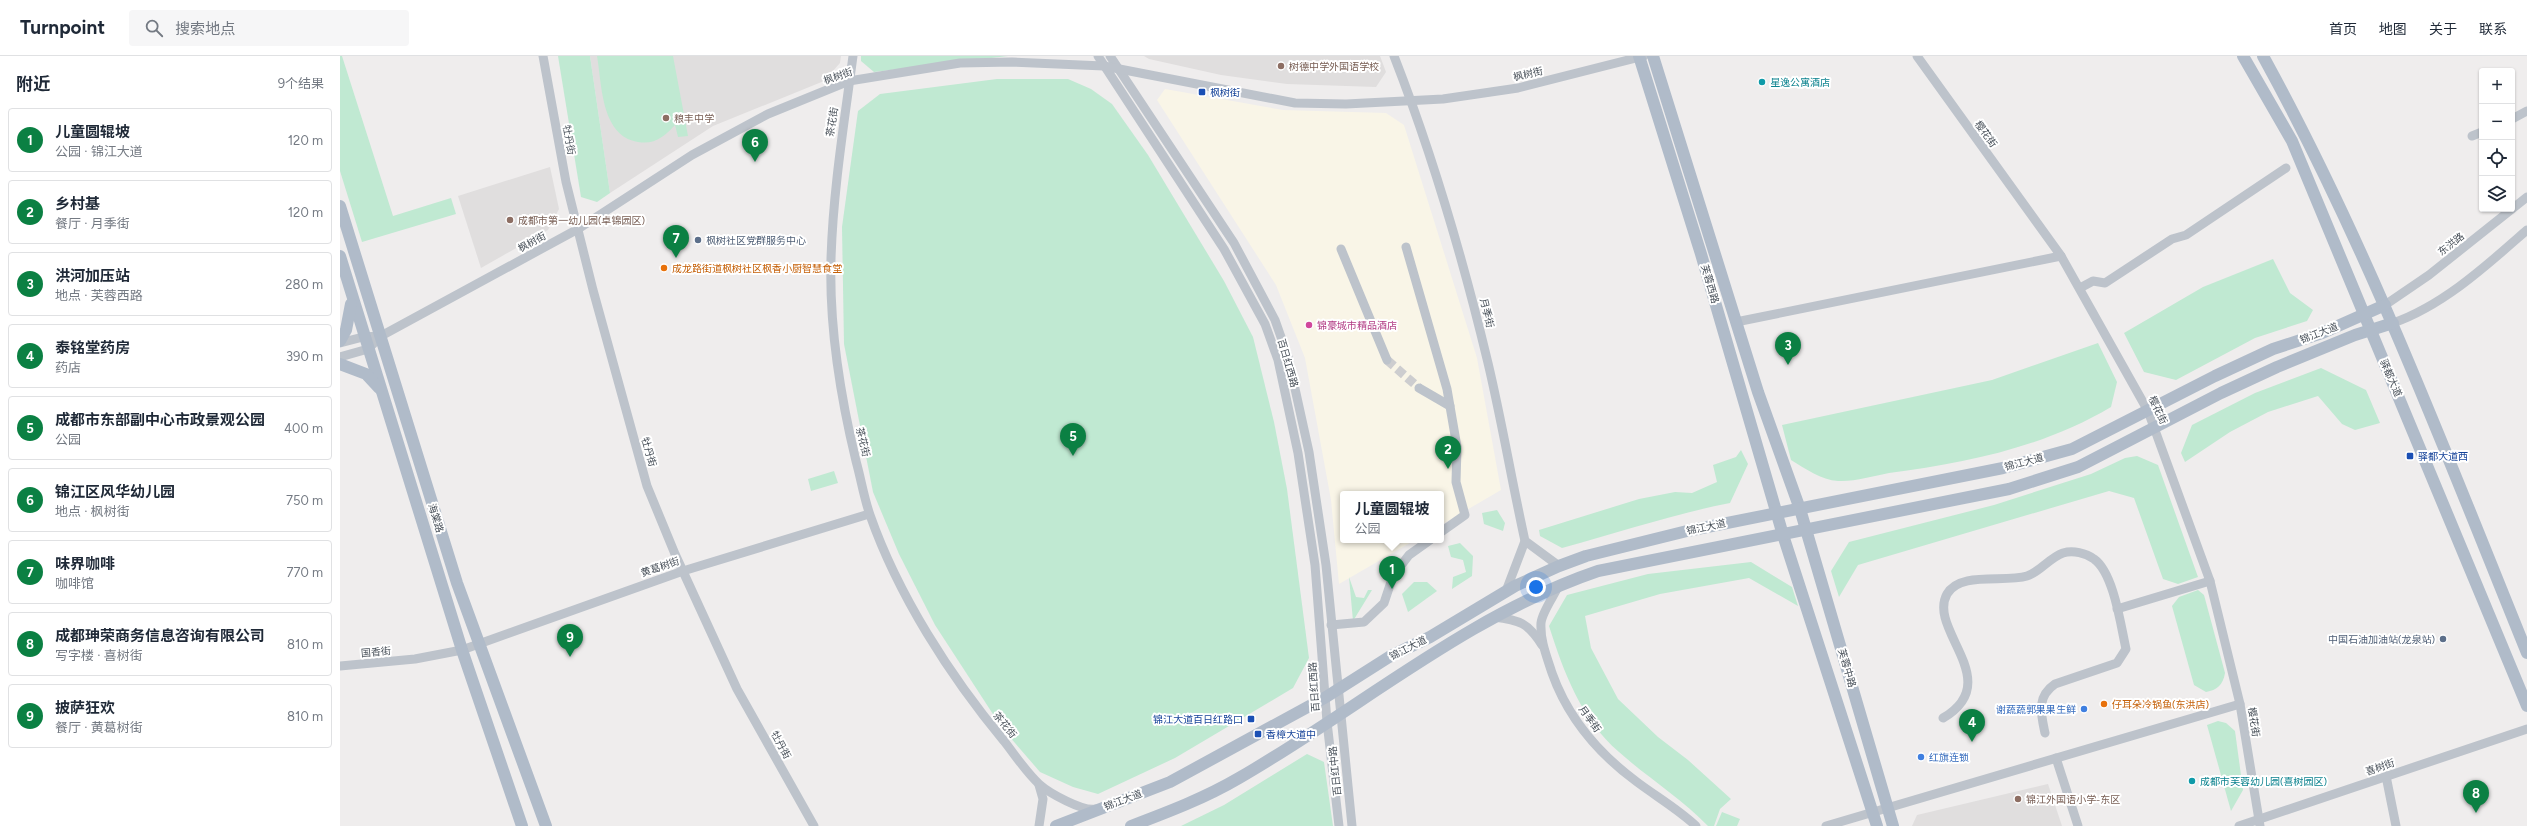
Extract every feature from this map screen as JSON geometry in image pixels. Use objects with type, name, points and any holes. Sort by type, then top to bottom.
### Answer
[{"type":"main road","name":"芙蓉西路","points":[[1641,56],[1699,245],[1778,513]]},
{"type":"main road","name":"芙蓉西路","points":[[1653,56],[1758,392],[1800,509]]},
{"type":"main road","name":"驿都大道","points":[[2243,56],[2292,141],[2527,706]]},
{"type":"main road","points":[[2263,56],[2308,138],[2393,323],[2527,653]]},
{"type":"main road","name":"海棠路","points":[[340,206],[382,336],[435,517],[457,583],[546,826]]},
{"type":"main road","name":"海棠路","points":[[340,256],[363,337],[385,398],[462,650],[522,826]]},
{"type":"main road","points":[[340,342],[346,330],[352,299]]},
{"type":"main road","name":"锦江大道","points":[[1056,826],[1170,782],[1326,697],[1389,657],[1430,636],[1506,591],[1558,566],[1586,556],[1687,531],[2004,468],[2072,449],[2148,412],[2215,376],[2273,350],[2322,333],[2385,305]]},
{"type":"main road","name":"锦江大道","points":[[1131,826],[1181,807],[1239,779],[1494,617],[1559,585],[1598,571],[1806,531],[2009,489],[2078,467],[2221,393],[2270,370],[2371,330],[2393,323]]},
{"type":"main road","points":[[340,364],[366,374],[372,379],[385,398]]},
{"type":"main road","name":"芙蓉中路","points":[[1800,509],[1893,826]]},
{"type":"main road","name":"芙蓉中路","points":[[1778,513],[1783,535],[1877,826]]},
{"type":"street","name":"牡丹街","points":[[543,56],[566,182],[647,486],[683,571],[737,689],[814,826]]},
{"type":"street","name":"茶花街","points":[[853,56],[838,154],[831,259],[831,297],[841,390],[869,514],[894,572],[948,667],[990,724],[1039,784],[1078,806],[1092,810],[1103,808]]},
{"type":"street","name":"百日红西路","points":[[1098,56],[1224,249],[1261,318],[1278,360],[1298,454],[1312,550],[1327,722]]},
{"type":"street","name":"百日红西路","points":[[1110,56],[1117,69],[1152,118],[1234,243],[1275,320],[1288,357],[1309,452],[1326,564],[1341,713]]},
{"type":"street","name":"月季街","points":[[1394,56],[1412,101],[1440,183],[1468,280],[1488,364],[1526,541]]},
{"type":"street","name":"枫树街","points":[[340,357],[368,349],[382,336],[578,229],[692,155],[768,114],[849,81],[960,63],[1012,62],[1104,66],[1295,103],[1346,104],[1443,99],[1518,88],[1641,56]]},
{"type":"street","name":"樱花街","points":[[1917,56],[2062,256],[2148,412],[2210,581],[2240,704],[2259,823]]},
{"type":"street","points":[[2515,117],[2527,111]]},
{"type":"street","points":[[2472,136],[2479,133]]},
{"type":"street","points":[[2080,288],[2093,281],[2105,282],[2172,239],[2186,235],[2286,168]]},
{"type":"street","name":"东洪路","points":[[2385,305],[2429,275],[2527,197]]},
{"type":"street","points":[[2393,323],[2424,311],[2470,278],[2527,230]]},
{"type":"street","points":[[1406,247],[1450,406],[1457,447],[1456,482],[1465,514],[1444,530]]},
{"type":"street","points":[[1341,249],[1387,360]]},
{"type":"street","points":[[1736,322],[2062,256]]},
{"type":"street","name":"枫树街","points":[[340,342],[363,337],[382,336]]},
{"type":"street","points":[[1419,388],[1450,406]]},
{"type":"street","name":"黄葛树街","points":[[462,650],[683,571],[869,514]]},
{"type":"street","points":[[1506,591],[1526,541],[1558,566]]},
{"type":"street","points":[[1331,624],[1364,622],[1384,603],[1393,576],[1409,555],[1426,543]]},
{"type":"street","points":[[1943,718],[1954,712],[1962,702],[1968,691],[1969,679],[1944,611],[1947,594],[1959,583],[1967,580],[2028,576],[2063,553],[2074,552],[2086,554],[2103,568],[2117,609],[2126,649],[2123,657],[2109,666],[2055,684],[2049,688],[2044,694],[2040,710],[2045,733]]},
{"type":"street","points":[[2117,609],[2210,581]]},
{"type":"street","name":"月季街","points":[[1559,585],[1541,622],[1543,646],[1557,685],[1575,721],[1600,750],[1631,777],[1683,814],[1696,826]]},
{"type":"street","points":[[1494,617],[1511,619],[1523,623],[1533,631],[1543,646]]},
{"type":"street","name":"国香街","points":[[340,666],[415,659],[462,650]]},
{"type":"street","points":[[1826,826],[2240,704]]},
{"type":"street","name":"百日红中路","points":[[1341,713],[1352,826]]},
{"type":"street","name":"百日红中路","points":[[1327,722],[1339,826]]},
{"type":"street","name":"喜树街","points":[[2239,826],[2259,823],[2386,776],[2527,729]]},
{"type":"street","points":[[2056,758],[2078,826]]},
{"type":"street","points":[[2386,776],[2396,826]]},
{"type":"street","name":"茶花街","points":[[1039,784],[1043,799],[1039,826]]},
{"type":"shaded area","name":"粮丰中学","points":[[590,56],[841,56],[840,63],[824,81],[713,126],[610,193]]},
{"type":"shaded area","name":"树德中学外国语学校","points":[[1144,56],[1380,56],[1386,72],[1376,87],[1287,84],[1221,75],[1149,59]]},
{"type":"shaded area","points":[[1165,89],[1283,110],[1386,113],[1404,125],[1477,358],[1501,490],[1444,523],[1444,491],[1340,491],[1340,543],[1410,543],[1339,584],[1331,500],[1305,358],[1276,285],[1157,100]]},
{"type":"shaded area","name":"成都市第一幼儿园(卓锦园区)","points":[[550,167],[559,209],[548,230],[481,268],[458,196]]},
{"type":"shaded area","name":"锦江外国语小学-东区","points":[[2048,784],[2062,826],[1912,826],[1917,815]]},
{"type":"green space","points":[[340,56],[342,56],[393,216],[451,198],[456,214],[362,242],[340,171]]},
{"type":"green space","points":[[558,56],[590,56],[610,193],[597,202],[581,197]]},
{"type":"green space","points":[[597,56],[673,56],[688,136],[678,137],[675,125],[667,133],[655,141],[644,143],[626,138],[617,130],[610,120],[602,94]]},
{"type":"green space","points":[[861,56],[1008,56],[874,72],[861,61]]},
{"type":"green space","points":[[997,79],[1068,79],[1091,89],[1112,104],[1148,155],[1224,281],[1253,337],[1274,422],[1287,489],[1309,658],[1293,688],[1175,758],[1098,794],[1073,787],[1040,772],[1002,728],[935,625],[899,554],[873,492],[844,344],[842,227],[858,111],[880,94]]},
{"type":"green space","points":[[2273,259],[2290,293],[2313,310],[2307,321],[2255,338],[2176,380],[2144,372],[2124,333],[2203,287]]},
{"type":"green space","points":[[2098,343],[2117,382],[2111,407],[2059,433],[2032,443],[1975,458],[1850,481],[1826,479],[1814,474],[1791,460],[1782,425],[1992,380]]},
{"type":"green space","points":[[2321,368],[2366,390],[2380,423],[2355,430],[2342,424],[2318,396],[2268,412],[2230,432],[2185,462],[2181,453],[2192,425],[2255,393]]},
{"type":"green space","points":[[1741,450],[1748,464],[1730,503],[1667,518],[1562,548],[1540,536],[1539,530],[1639,499],[1675,492],[1692,493],[1717,482],[1713,465],[1736,457]]},
{"type":"green space","points":[[2137,456],[2158,465],[2198,577],[2178,584],[2163,579],[2134,498],[2109,491],[1858,565],[1839,597],[1831,571],[1849,542],[1994,505],[2091,474],[2125,458]]},
{"type":"green space","points":[[834,471],[838,483],[811,491],[808,479]]},
{"type":"green space","points":[[1497,510],[1505,523],[1503,531],[1484,524],[1482,513]]},
{"type":"green space","points":[[1460,543],[1473,556],[1472,576],[1452,589],[1453,577],[1466,572],[1463,560],[1451,557],[1448,546]]},
{"type":"green space","points":[[1751,562],[1792,587],[1798,606],[1749,578],[1660,594],[1585,616],[1591,648],[1618,699],[1658,737],[1688,760],[1731,799],[1720,809],[1714,826],[1708,826],[1687,806],[1619,752],[1594,725],[1575,694],[1561,661],[1549,626],[1567,595],[1648,574]]},
{"type":"green space","points":[[1349,577],[1356,597],[1364,598],[1368,590],[1372,590],[1353,621]]},
{"type":"green space","points":[[1414,582],[1427,582],[1437,591],[1408,612],[1402,594]]},
{"type":"green space","points":[[2198,590],[2204,595],[2225,673],[2223,681],[2219,686],[2206,692],[2194,685],[2172,606],[2179,597]]},
{"type":"green space","points":[[2218,721],[2226,723],[2235,731],[2243,790],[2231,811],[2207,725]]},
{"type":"green space","points":[[1307,754],[1324,762],[1333,826],[1181,826],[1224,805]]},
{"type":"green space","points":[[1722,812],[1740,819],[1737,826],[1716,826]]},
{"type":"tunnel","points":[[1387,360],[1419,388]]},
{"type":"place","name":"树德中学外国语学校","points":[[1281,66]]},
{"type":"place","name":"星逸公寓酒店","points":[[1762,82]]},
{"type":"place","name":"枫树街","points":[[1202,92]]},
{"type":"place","name":"粮丰中学","points":[[666,118]]},
{"type":"place","name":"锦江区风华幼儿园","points":[[755,162]]},
{"type":"place","name":"成都市第一幼儿园(卓锦园区)","points":[[510,220]]},
{"type":"place","name":"枫树社区党群服务中心","points":[[698,240]]},
{"type":"place","name":"味界咖啡","points":[[676,258]]},
{"type":"place","name":"成龙路街道枫树社区枫香小厨智慧食堂","points":[[664,268]]},
{"type":"place","name":"锦豪城市精品酒店","points":[[1309,325]]},
{"type":"place","name":"洪河加压站","points":[[1788,365]]},
{"type":"place","name":"成都市东部副中心市政景观公园","points":[[1073,456]]},
{"type":"place","name":"驿都大道西","points":[[2410,456]]},
{"type":"place","name":"乡村基","points":[[1448,469]]},
{"type":"place","name":"儿童圆辊坡","points":[[1392,589]]},
{"type":"place","name":"中国石油加油站(龙泉站)","points":[[2443,639]]},
{"type":"place","name":"披萨狂欢","points":[[570,657]]},
{"type":"place","name":"仔耳朵冷锅鱼(东洪店)","points":[[2104,704]]},
{"type":"place","name":"谢蔬蔬郭果果生鲜","points":[[2084,709]]},
{"type":"place","name":"锦江大道百日红路口","points":[[1251,719]]},
{"type":"place","name":"香樟大道中","points":[[1258,734]]},
{"type":"place","name":"泰铭堂药房","points":[[1972,742]]},
{"type":"place","name":"红旗连锁","points":[[1921,757]]},
{"type":"place","name":"成都市芙蓉幼儿园(喜树园区)","points":[[2192,781]]},
{"type":"place","name":"锦江外国语小学-东区","points":[[2018,799]]},
{"type":"place","name":"成都珅荣商务信息咨询有限公司","points":[[2476,813]]}]
